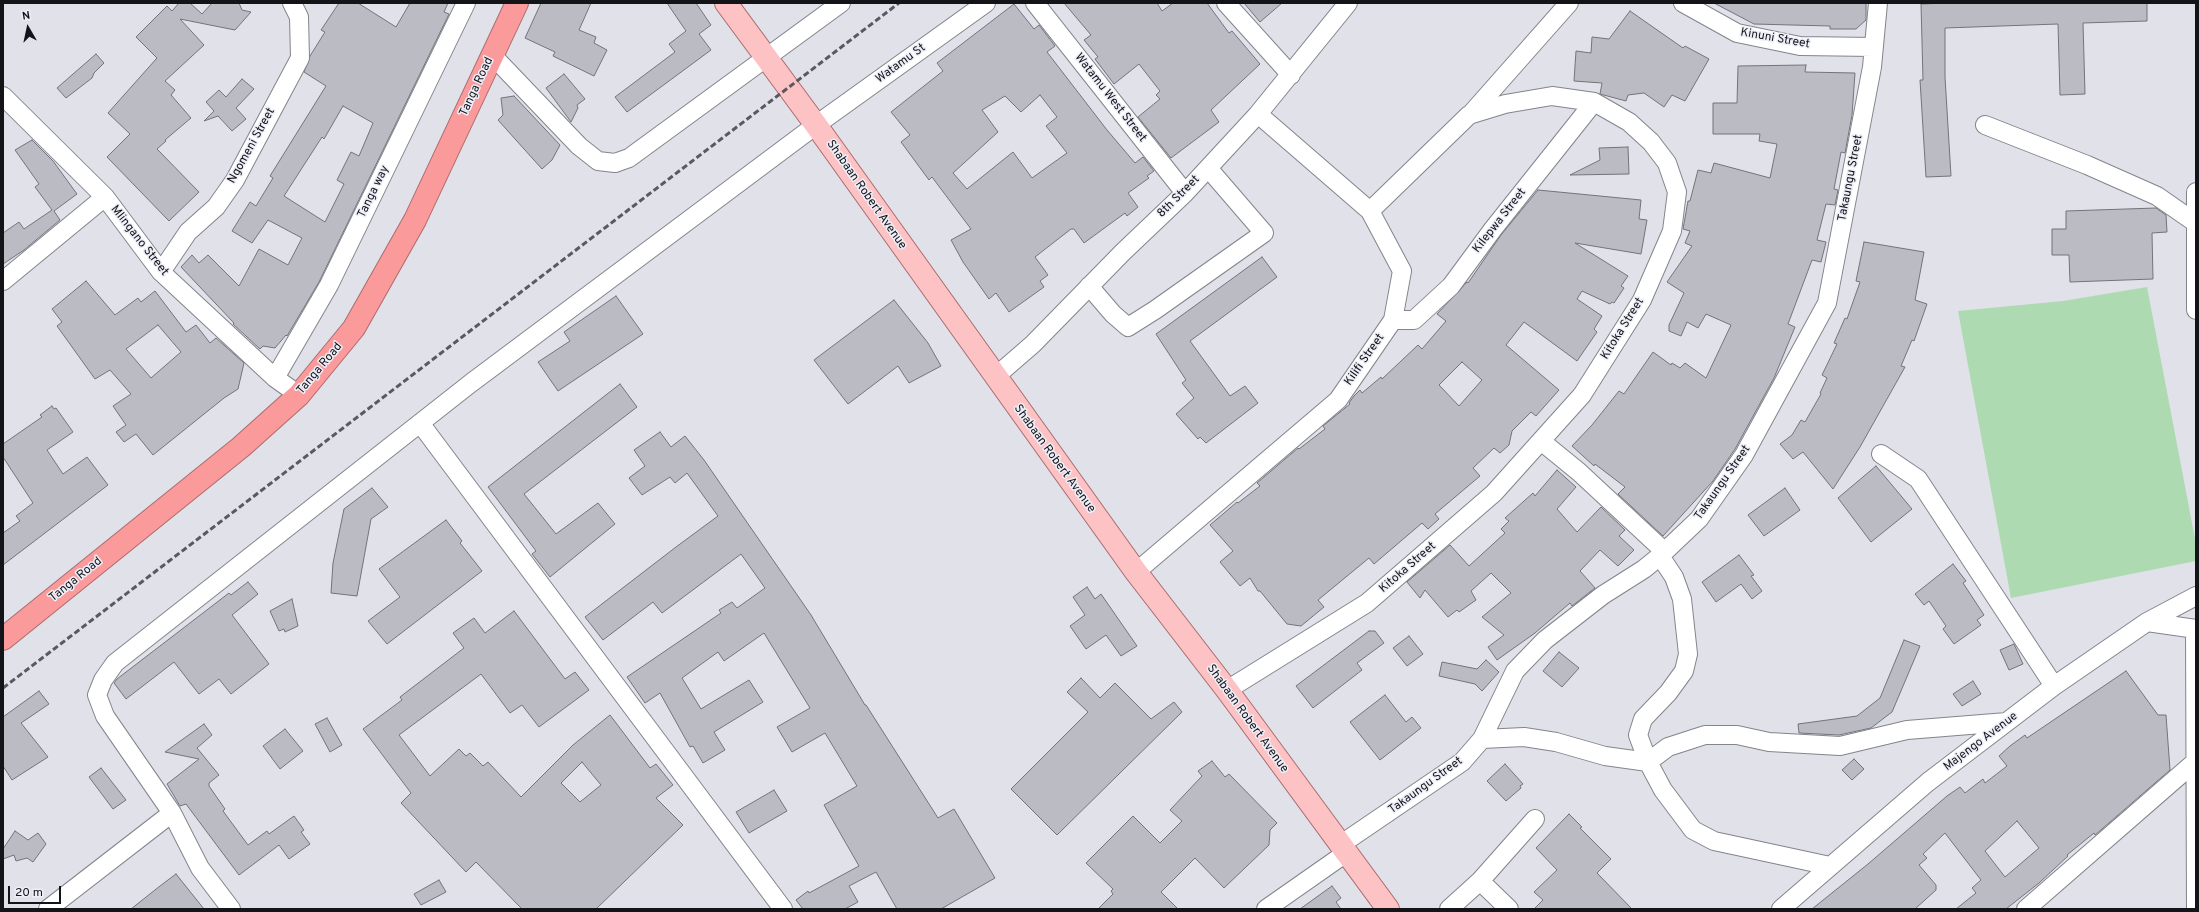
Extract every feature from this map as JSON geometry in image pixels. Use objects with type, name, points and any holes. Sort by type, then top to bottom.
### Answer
[{"type":"highway","name":"Tanga Road","points":[[3,639],[241,447],[299,395],[354,328],[415,220],[517,3]]},
{"type":"main road","name":"Shabaan Robert Avenue","points":[[726,3],[768,57],[995,377],[1136,572],[1227,690],[1388,909]]},
{"type":"street","name":"Ngomeni Street","points":[[161,272],[188,232],[216,207],[235,180],[300,58],[300,17],[292,3]]},
{"type":"street","name":"Tanga way","points":[[275,378],[329,285],[466,3]]},
{"type":"street","points":[[492,55],[579,146],[598,161],[615,163],[629,158],[841,3]]},
{"type":"street","name":"Watamu St","points":[[231,909],[200,868],[172,813],[105,716],[97,695],[103,680],[115,663],[420,423],[816,125],[986,3]]},
{"type":"street","name":"Watamu West Street","points":[[1035,3],[1185,193]]},
{"type":"street","points":[[1226,3],[1290,75]]},
{"type":"street","name":"8th Street","points":[[995,377],[1033,344],[1089,286],[1185,193],[1258,114],[1348,3]]},
{"type":"street","points":[[1469,115],[1568,3]]},
{"type":"street","name":"Kinuni Street","points":[[1683,3],[1737,33],[1800,46],[1874,47]]},
{"type":"street","name":"Takaungu Street","points":[[1266,909],[1343,849],[1462,762],[1482,739],[1515,671],[1540,645],[1603,595],[1644,569],[1699,519],[1744,455],[1827,303],[1868,90],[1878,3]]},
{"type":"street","name":"Kitoka Street","points":[[1227,690],[1367,603],[1494,493],[1541,441],[1582,395],[1642,300],[1672,231],[1677,192],[1667,163],[1652,142],[1629,122],[1594,102],[1552,96],[1505,104],[1469,115],[1370,211]]},
{"type":"street","name":"Kilepwa Street","points":[[1393,320],[1414,320],[1451,286],[1493,229],[1594,102]]},
{"type":"street","name":"Mlingano Street","points":[[7,107],[105,196],[161,272],[275,378],[299,395]]},
{"type":"street","name":"Kilifi Street","points":[[1136,572],[1338,400],[1393,320],[1402,271],[1370,211],[1258,114]]},
{"type":"street","points":[[1984,125],[2087,165],[2157,196],[2196,223]]},
{"type":"street","points":[[1089,286],[1113,314],[1128,327],[1155,310],[1264,233],[1208,168]]},
{"type":"street","points":[[2196,192],[2196,310]]},
{"type":"street","points":[[3,281],[105,196]]},
{"type":"street","points":[[420,423],[783,909]]},
{"type":"street","points":[[1541,441],[1579,472],[1662,553],[1674,577],[1682,599],[1688,654],[1684,671],[1668,694],[1643,719],[1638,735],[1648,762],[1663,790],[1693,830],[1714,841],[1830,866]]},
{"type":"street","points":[[1881,454],[1918,479],[2054,686]]},
{"type":"street","name":"Majengo Avenue","points":[[1781,909],[1928,782],[2054,686],[2147,622],[2196,596]]},
{"type":"street","points":[[2147,622],[2196,629],[2196,909]]},
{"type":"street","points":[[1482,739],[1524,737],[1556,742],[1604,756],[1648,762],[1668,747],[1705,736],[1737,735],[1769,742],[1840,746],[1908,730],[2007,722]]},
{"type":"street","points":[[2026,909],[2196,761]]},
{"type":"street","points":[[48,909],[172,813]]},
{"type":"street","points":[[1449,909],[1480,881],[1535,819]]},
{"type":"street","points":[[1480,881],[1509,909]]},
{"type":"green space","points":[[2147,287],[2196,544],[2196,561],[2011,598],[1958,311],[2063,301]]},
{"type":"building","points":[[179,3],[190,3],[202,14],[212,3],[239,3],[242,10],[251,12],[235,30],[180,19],[204,45],[165,81],[175,90],[171,95],[191,118],[165,140],[166,141],[157,149],[199,192],[169,221],[107,157],[130,134],[108,113],[157,58],[136,37],[167,6],[172,11]]},
{"type":"building","points":[[339,3],[358,3],[396,27],[410,3],[448,3],[444,12],[449,14],[319,282],[287,336],[286,335],[275,348],[263,346],[260,349],[233,324],[234,323],[181,267],[192,255],[199,263],[208,255],[239,286],[259,249],[288,265],[302,238],[268,220],[252,243],[232,231],[250,202],[256,206],[273,178],[270,176],[326,86],[304,72],[310,56],[325,32],[321,30]],"holes":[[[343,106],[373,123],[359,156],[351,152],[337,180],[344,184],[325,222],[284,196],[322,137],[324,139]]]},
{"type":"building","points":[[541,3],[591,3],[579,30],[596,37],[594,43],[607,50],[594,76],[553,56],[555,52],[525,38]]},
{"type":"building","points":[[667,3],[696,3],[711,25],[699,34],[711,50],[627,112],[615,97],[675,52],[669,44],[686,31]]},
{"type":"building","points":[[1064,3],[1157,3],[1162,11],[1173,3],[1207,3],[1229,33],[1232,31],[1260,64],[1211,110],[1219,122],[1171,158],[1138,117],[1160,99],[1156,95],[1160,91],[1139,64],[1114,84],[1095,59],[1098,57],[1084,40],[1091,35]]},
{"type":"building","points":[[1244,3],[1282,3],[1260,22]]},
{"type":"building","points":[[1714,3],[1866,3],[1866,20],[1856,29],[1830,29],[1830,26],[1754,24]]},
{"type":"building","points":[[2147,3],[2147,21],[2083,23],[2085,94],[2060,95],[2058,24],[1945,28],[1945,77],[1951,176],[1926,177],[1920,80],[1923,80],[1921,4]]},
{"type":"building","points":[[1014,4],[1034,29],[1039,25],[1055,46],[1047,52],[1107,130],[1135,163],[1143,157],[1154,171],[1147,176],[1149,178],[1128,193],[1138,207],[1127,216],[1125,213],[1084,243],[1074,229],[1071,229],[1035,257],[1048,275],[1040,281],[1044,287],[1009,312],[996,293],[989,299],[963,262],[951,240],[971,229],[932,177],[929,180],[901,142],[910,135],[891,112],[943,71],[937,63]],"holes":[[[1040,95],[1057,117],[1046,126],[1067,153],[1032,178],[1013,152],[967,189],[953,173],[998,132],[982,110],[1005,96],[1021,112]]]},
{"type":"building","points":[[1630,11],[1683,48],[1685,46],[1709,59],[1685,101],[1672,95],[1664,107],[1644,93],[1628,95],[1626,101],[1600,94],[1602,83],[1574,81],[1576,51],[1591,53],[1592,37],[1609,39]]},
{"type":"building","points":[[96,54],[104,63],[94,73],[92,78],[66,98],[57,88]]},
{"type":"building","points":[[1806,65],[1805,72],[1855,73],[1852,115],[1845,153],[1841,152],[1834,189],[1838,190],[1835,205],[1826,204],[1817,240],[1826,242],[1821,262],[1812,260],[1788,324],[1795,327],[1774,378],[1735,449],[1713,481],[1663,536],[1618,494],[1625,487],[1595,464],[1594,466],[1572,446],[1592,425],[1619,391],[1624,394],[1653,352],[1671,365],[1672,363],[1680,368],[1685,363],[1706,378],[1731,325],[1706,314],[1698,328],[1687,322],[1681,336],[1669,331],[1669,325],[1684,293],[1667,282],[1692,246],[1685,243],[1690,231],[1683,229],[1688,201],[1690,201],[1698,170],[1711,173],[1714,163],[1770,178],[1777,144],[1759,141],[1760,134],[1713,134],[1713,103],[1737,103],[1738,66]]},
{"type":"building","points":[[564,74],[585,99],[577,105],[578,108],[571,122],[546,88]]},
{"type":"building","points":[[242,79],[254,89],[236,108],[246,119],[232,131],[218,116],[204,121],[214,111],[206,102],[219,90],[226,97]]},
{"type":"building","points":[[514,96],[560,145],[552,160],[542,169],[498,120],[503,115],[501,98]]},
{"type":"building","points":[[32,140],[53,161],[77,194],[54,211],[60,220],[24,250],[3,264],[3,233],[19,222],[24,229],[52,210],[35,187],[39,184],[15,150]]},
{"type":"building","points":[[1628,147],[1629,174],[1570,175],[1600,160],[1599,148]]},
{"type":"building","points":[[1538,190],[1641,200],[1639,219],[1647,220],[1641,254],[1575,243],[1628,276],[1621,286],[1624,288],[1614,303],[1612,302],[1610,304],[1582,291],[1577,299],[1602,316],[1594,329],[1597,332],[1577,361],[1524,322],[1506,345],[1559,390],[1536,416],[1531,412],[1512,431],[1509,445],[1500,453],[1494,448],[1473,468],[1480,476],[1435,514],[1439,519],[1428,529],[1422,523],[1374,564],[1369,558],[1318,600],[1324,607],[1301,626],[1287,624],[1260,591],[1258,591],[1250,578],[1240,586],[1220,562],[1233,551],[1210,525],[1237,502],[1238,503],[1260,486],[1257,483],[1298,448],[1299,449],[1325,429],[1323,426],[1350,404],[1349,403],[1354,396],[1360,390],[1362,393],[1381,377],[1382,379],[1418,345],[1422,349],[1446,321],[1437,314],[1467,282],[1468,283],[1501,235]],"holes":[[[1462,362],[1482,380],[1459,406],[1439,385]]]},
{"type":"building","points":[[2156,208],[2166,215],[2167,232],[2152,233],[2153,279],[2070,282],[2069,255],[2052,255],[2052,229],[2066,229],[2066,211]]},
{"type":"building","points":[[1864,242],[1924,252],[1915,300],[1927,304],[1914,341],[1912,340],[1901,366],[1905,367],[1860,447],[1833,489],[1803,452],[1793,459],[1780,444],[1792,435],[1801,420],[1805,422],[1821,394],[1820,393],[1827,378],[1822,375],[1837,344],[1834,343],[1845,318],[1847,319],[1860,282],[1856,281]]},
{"type":"building","points":[[1262,257],[1277,277],[1190,341],[1230,396],[1245,386],[1258,403],[1206,443],[1200,437],[1198,439],[1176,414],[1194,398],[1182,383],[1186,380],[1156,334]]},
{"type":"building","points":[[86,281],[115,315],[138,298],[141,302],[155,291],[186,332],[196,325],[210,343],[216,338],[244,363],[238,389],[224,398],[153,455],[136,434],[124,442],[116,432],[126,425],[113,406],[131,394],[110,370],[95,379],[57,326],[62,322],[52,309]],"holes":[[[158,325],[181,352],[151,378],[126,349]]]},
{"type":"building","points":[[616,296],[643,334],[558,391],[538,362],[570,341],[564,332]]},
{"type":"building","points":[[894,300],[928,343],[941,366],[909,383],[898,366],[848,404],[814,360]]},
{"type":"building","points":[[620,384],[637,407],[524,494],[556,534],[598,503],[615,524],[550,577],[532,554],[536,551],[488,487]]},
{"type":"building","points":[[52,406],[54,409],[56,408],[73,432],[47,450],[63,474],[87,457],[108,485],[3,565],[3,533],[20,521],[16,516],[33,503],[3,457],[3,444],[42,417],[40,415]]},
{"type":"building","points":[[660,432],[671,447],[685,436],[704,460],[811,615],[865,705],[938,818],[954,809],[995,878],[941,909],[897,909],[876,872],[849,886],[858,902],[845,909],[803,909],[796,900],[808,891],[809,893],[859,866],[824,805],[857,786],[825,733],[792,752],[777,727],[810,708],[764,633],[724,661],[718,652],[682,678],[701,709],[749,680],[763,702],[714,732],[725,750],[703,763],[693,746],[690,747],[660,693],[645,703],[627,677],[721,613],[719,610],[732,602],[737,608],[765,588],[741,554],[662,613],[653,602],[603,640],[585,617],[718,516],[687,473],[675,483],[670,477],[642,495],[629,478],[645,466],[634,450]]},
{"type":"building","points":[[1876,466],[1912,509],[1871,542],[1838,498]]},
{"type":"building","points":[[1557,470],[1576,487],[1557,509],[1577,532],[1601,507],[1625,530],[1619,536],[1634,550],[1618,566],[1600,550],[1580,571],[1595,588],[1572,606],[1570,603],[1535,633],[1497,660],[1488,647],[1504,635],[1482,617],[1511,593],[1491,573],[1471,591],[1476,600],[1459,612],[1457,610],[1448,617],[1425,590],[1420,598],[1407,582],[1450,545],[1469,566],[1505,533],[1501,529],[1509,521],[1505,518],[1533,493],[1535,496]]},
{"type":"building","points":[[372,488],[388,507],[371,519],[357,596],[331,593],[333,563],[344,509]]},
{"type":"building","points":[[1785,488],[1800,510],[1764,536],[1748,515]]},
{"type":"building","points":[[446,520],[462,541],[460,543],[482,571],[387,644],[368,621],[400,597],[379,569]]},
{"type":"building","points":[[1739,555],[1754,575],[1751,576],[1762,591],[1752,599],[1741,584],[1716,602],[1702,582]]},
{"type":"building","points":[[1953,564],[1966,581],[1963,583],[1984,615],[1977,620],[1981,625],[1954,644],[1943,629],[1946,626],[1929,601],[1924,605],[1915,594]]},
{"type":"building","points":[[248,582],[258,594],[232,615],[269,664],[231,694],[219,679],[199,694],[174,662],[126,699],[114,683],[117,679],[229,593],[231,595]]},
{"type":"building","points":[[1087,587],[1095,599],[1101,594],[1137,646],[1121,656],[1106,635],[1086,649],[1070,626],[1085,615],[1073,597]]},
{"type":"building","points":[[292,599],[298,626],[285,632],[284,629],[279,631],[270,611]]},
{"type":"building","points":[[514,611],[565,679],[575,672],[589,690],[539,727],[522,705],[510,713],[481,674],[399,735],[430,776],[459,749],[466,756],[470,753],[483,766],[488,762],[521,797],[573,745],[610,715],[650,768],[656,764],[673,785],[656,798],[683,825],[596,909],[522,909],[476,862],[466,872],[401,803],[411,793],[363,729],[402,700],[400,697],[464,648],[453,633],[474,618],[485,633]],"holes":[[[582,762],[601,785],[580,802],[561,783]]]},
{"type":"building","points":[[1369,631],[1375,631],[1384,643],[1357,663],[1362,670],[1313,708],[1296,686]]},
{"type":"building","points":[[1409,636],[1423,654],[1407,666],[1393,648]]},
{"type":"building","points":[[1904,640],[1920,646],[1892,712],[1871,728],[1839,735],[1799,733],[1798,724],[1857,716],[1880,698]]},
{"type":"building","points":[[2014,644],[2023,664],[2009,670],[2000,650]]},
{"type":"building","points":[[1559,652],[1579,668],[1562,687],[1543,671]]},
{"type":"building","points":[[1486,660],[1499,672],[1482,691],[1475,684],[1439,676],[1442,662],[1477,669]]},
{"type":"building","points":[[2126,671],[2158,715],[2166,715],[2170,770],[2095,835],[2094,833],[2067,855],[2068,856],[2039,883],[2006,909],[1956,909],[1976,893],[1972,888],[1981,880],[1945,833],[1923,854],[1927,858],[1919,865],[1936,885],[1936,890],[1915,909],[1812,909],[1868,864],[1947,796],[1960,787],[1965,793],[1983,779],[1985,783],[2007,766],[1999,756],[2025,735],[2027,738]],"holes":[[[2017,821],[2039,848],[2005,877],[1985,851]]]},
{"type":"building","points":[[1081,678],[1100,698],[1115,683],[1151,719],[1174,702],[1182,712],[1057,835],[1011,789],[1088,712],[1067,692]]},
{"type":"building","points":[[1973,681],[1981,694],[1962,706],[1953,694]]},
{"type":"building","points":[[39,691],[49,704],[21,723],[48,757],[12,780],[3,766],[3,717]]},
{"type":"building","points":[[1385,695],[1406,722],[1412,717],[1421,728],[1380,760],[1350,722]]},
{"type":"building","points":[[327,718],[342,745],[330,752],[315,724]]},
{"type":"building","points":[[204,724],[212,735],[197,748],[219,775],[209,783],[209,786],[225,809],[223,811],[248,845],[267,831],[269,834],[294,816],[304,830],[301,832],[310,844],[289,859],[279,845],[239,875],[186,804],[180,806],[167,784],[199,759],[165,752]]},
{"type":"building","points":[[285,729],[303,751],[280,769],[263,746]]},
{"type":"building","points":[[1854,759],[1864,769],[1852,780],[1842,770]]},
{"type":"building","points":[[1212,761],[1225,777],[1229,774],[1277,823],[1270,830],[1269,845],[1224,888],[1195,858],[1161,892],[1178,909],[1098,909],[1113,894],[1111,891],[1113,889],[1086,863],[1133,816],[1160,843],[1182,821],[1170,810],[1202,776],[1198,771]]},
{"type":"building","points":[[1505,764],[1523,784],[1520,786],[1521,788],[1506,801],[1487,781]]},
{"type":"building","points":[[101,768],[126,800],[113,809],[89,777]]},
{"type":"building","points":[[774,790],[787,811],[749,833],[736,812]]},
{"type":"building","points":[[1569,814],[1582,827],[1580,828],[1611,859],[1597,873],[1632,909],[1534,909],[1543,900],[1534,892],[1557,870],[1536,848]]},
{"type":"building","points":[[15,831],[28,840],[38,833],[46,844],[33,862],[27,858],[16,861],[14,855],[3,859],[3,849]]},
{"type":"building","points":[[176,874],[204,909],[131,909],[160,886]]},
{"type":"building","points":[[439,880],[446,892],[421,905],[414,894]]},
{"type":"building","points":[[1332,886],[1341,898],[1336,902],[1341,909],[1300,909]]},
{"type":"railway","points":[[3,688],[899,3]]}]
